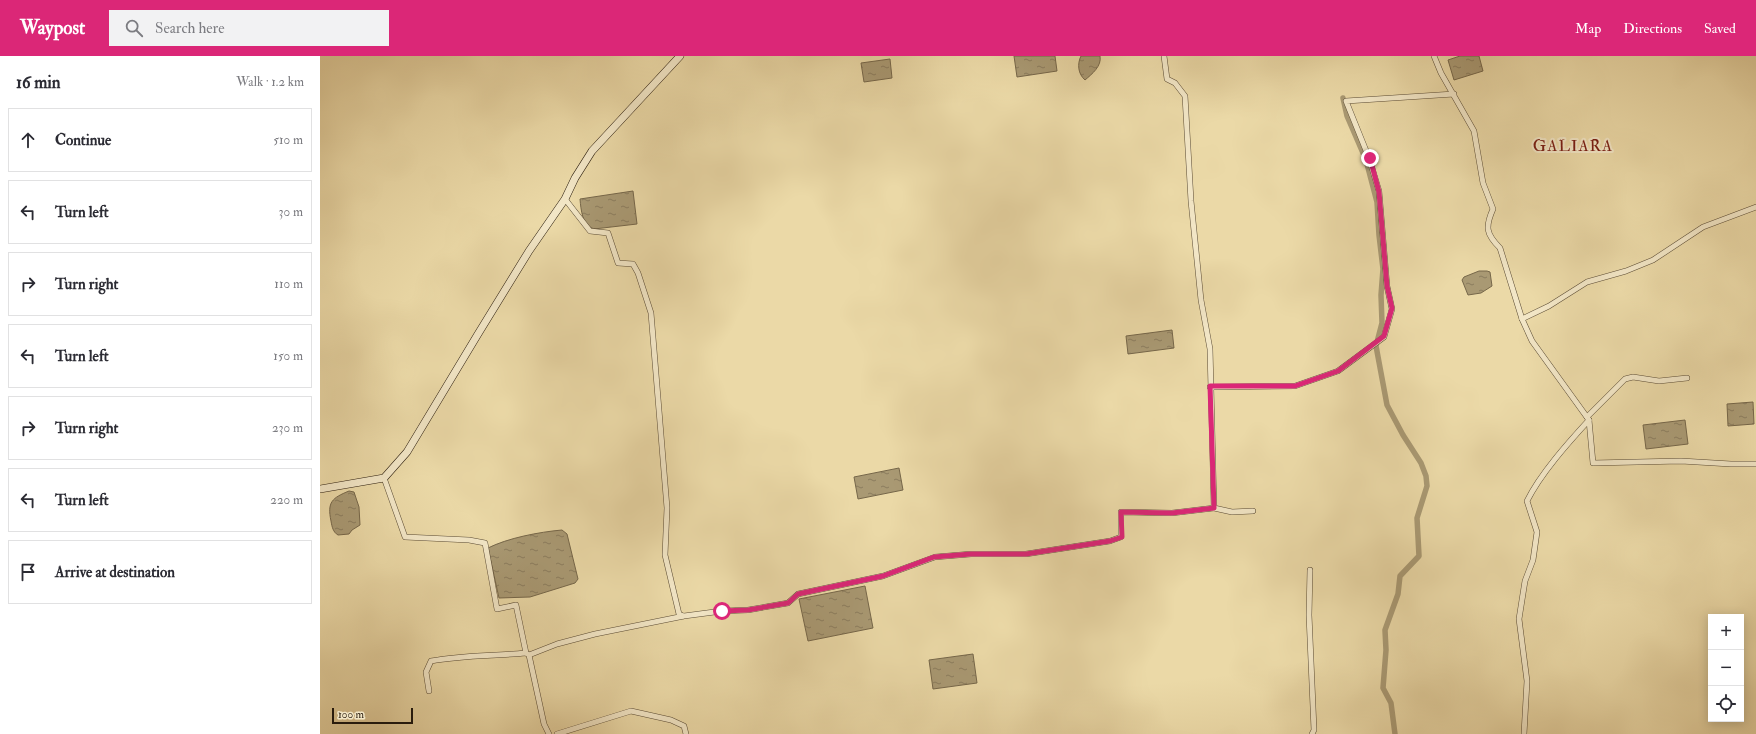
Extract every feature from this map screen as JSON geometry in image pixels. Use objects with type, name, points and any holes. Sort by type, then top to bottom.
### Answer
[{"type":"main road","points":[[320,489],[384,478],[407,452],[529,251],[565,199],[575,178],[592,151],[680,56]]},
{"type":"street","points":[[1164,56],[1167,80],[1175,83],[1185,96],[1191,201],[1200,300],[1210,349],[1214,508]]},
{"type":"street","points":[[1434,56],[1441,73],[1474,131],[1483,183],[1493,209],[1487,223],[1491,239],[1500,248],[1522,319],[1532,341],[1588,419],[1593,463],[1681,461],[1756,464]]},
{"type":"street","points":[[1210,386],[1295,386],[1338,371],[1373,346],[1384,336],[1392,308],[1387,286],[1379,192],[1370,158],[1346,101],[1454,94]]},
{"type":"street","points":[[565,199],[590,231],[608,233],[618,263],[633,264],[638,273],[651,313],[668,508],[665,555],[679,614],[684,616]]},
{"type":"street","points":[[1522,319],[1549,306],[1587,282],[1626,271],[1653,260],[1703,227],[1756,207]]},
{"type":"street","points":[[1524,734],[1527,681],[1519,619],[1524,581],[1533,560],[1538,532],[1527,501],[1565,447],[1588,419],[1625,380],[1633,377],[1659,381],[1687,378]]},
{"type":"street","points":[[384,478],[406,537],[469,540],[485,543],[497,609],[516,605],[544,724],[549,734]]},
{"type":"street","points":[[430,691],[426,672],[431,661],[452,657],[528,654],[594,634],[684,616],[722,611],[748,610],[788,603],[798,594],[883,576],[934,557],[971,554],[1026,554],[1110,541],[1122,537],[1121,512],[1172,513],[1214,508],[1232,512],[1253,511]]},
{"type":"street","points":[[1310,570],[1310,629],[1314,730],[1312,734]]},
{"type":"street","points":[[557,734],[631,711],[671,720],[684,726],[686,734]]},
{"type":"water","points":[[1014,56],[1055,56],[1057,71],[1017,77]]},
{"type":"water","points":[[1081,56],[1100,56],[1098,66],[1085,80],[1079,69]]},
{"type":"water","points":[[1460,56],[1479,56],[1483,71],[1454,80],[1448,60]]},
{"type":"water","points":[[890,59],[892,78],[864,82],[861,63]]},
{"type":"water","points":[[633,191],[637,224],[594,229],[587,224],[583,217],[580,199]]},
{"type":"water","points":[[1479,271],[1490,272],[1492,286],[1481,293],[1468,295],[1462,280],[1464,277]]},
{"type":"water","points":[[1172,330],[1174,348],[1128,354],[1126,336]]},
{"type":"water","points":[[1753,402],[1754,424],[1728,426],[1727,404]]},
{"type":"water","points":[[1685,420],[1688,444],[1646,449],[1643,425]]},
{"type":"water","points":[[899,468],[903,490],[858,499],[854,477]]},
{"type":"water","points":[[349,491],[354,492],[359,507],[360,525],[349,534],[338,535],[334,531],[332,525],[330,505],[338,496]]},
{"type":"water","points":[[562,530],[567,534],[578,579],[575,583],[530,597],[499,598],[488,548],[505,541],[524,536]]},
{"type":"water","points":[[865,586],[873,628],[808,641],[799,599]]},
{"type":"water","points":[[973,654],[977,683],[933,689],[929,660]]},
{"type":"waterway","points":[[1343,98],[1347,116],[1366,160],[1377,202],[1383,269],[1381,295],[1382,323],[1376,346],[1387,405],[1403,435],[1421,463],[1426,476],[1427,486],[1417,518],[1419,556],[1400,576],[1398,594],[1385,630],[1386,650],[1383,688],[1391,703],[1395,734]]},
{"type":"district","name":"GALIARA","points":[[1573,146]]},
{"type":"route","points":[[722,611],[748,610],[788,603],[798,594],[883,576],[934,557],[971,554],[1026,554],[1110,541],[1122,537],[1121,512],[1172,513],[1214,508],[1210,386],[1295,386],[1338,371],[1373,346],[1384,336],[1392,308],[1387,286],[1379,192],[1370,158]]}]
